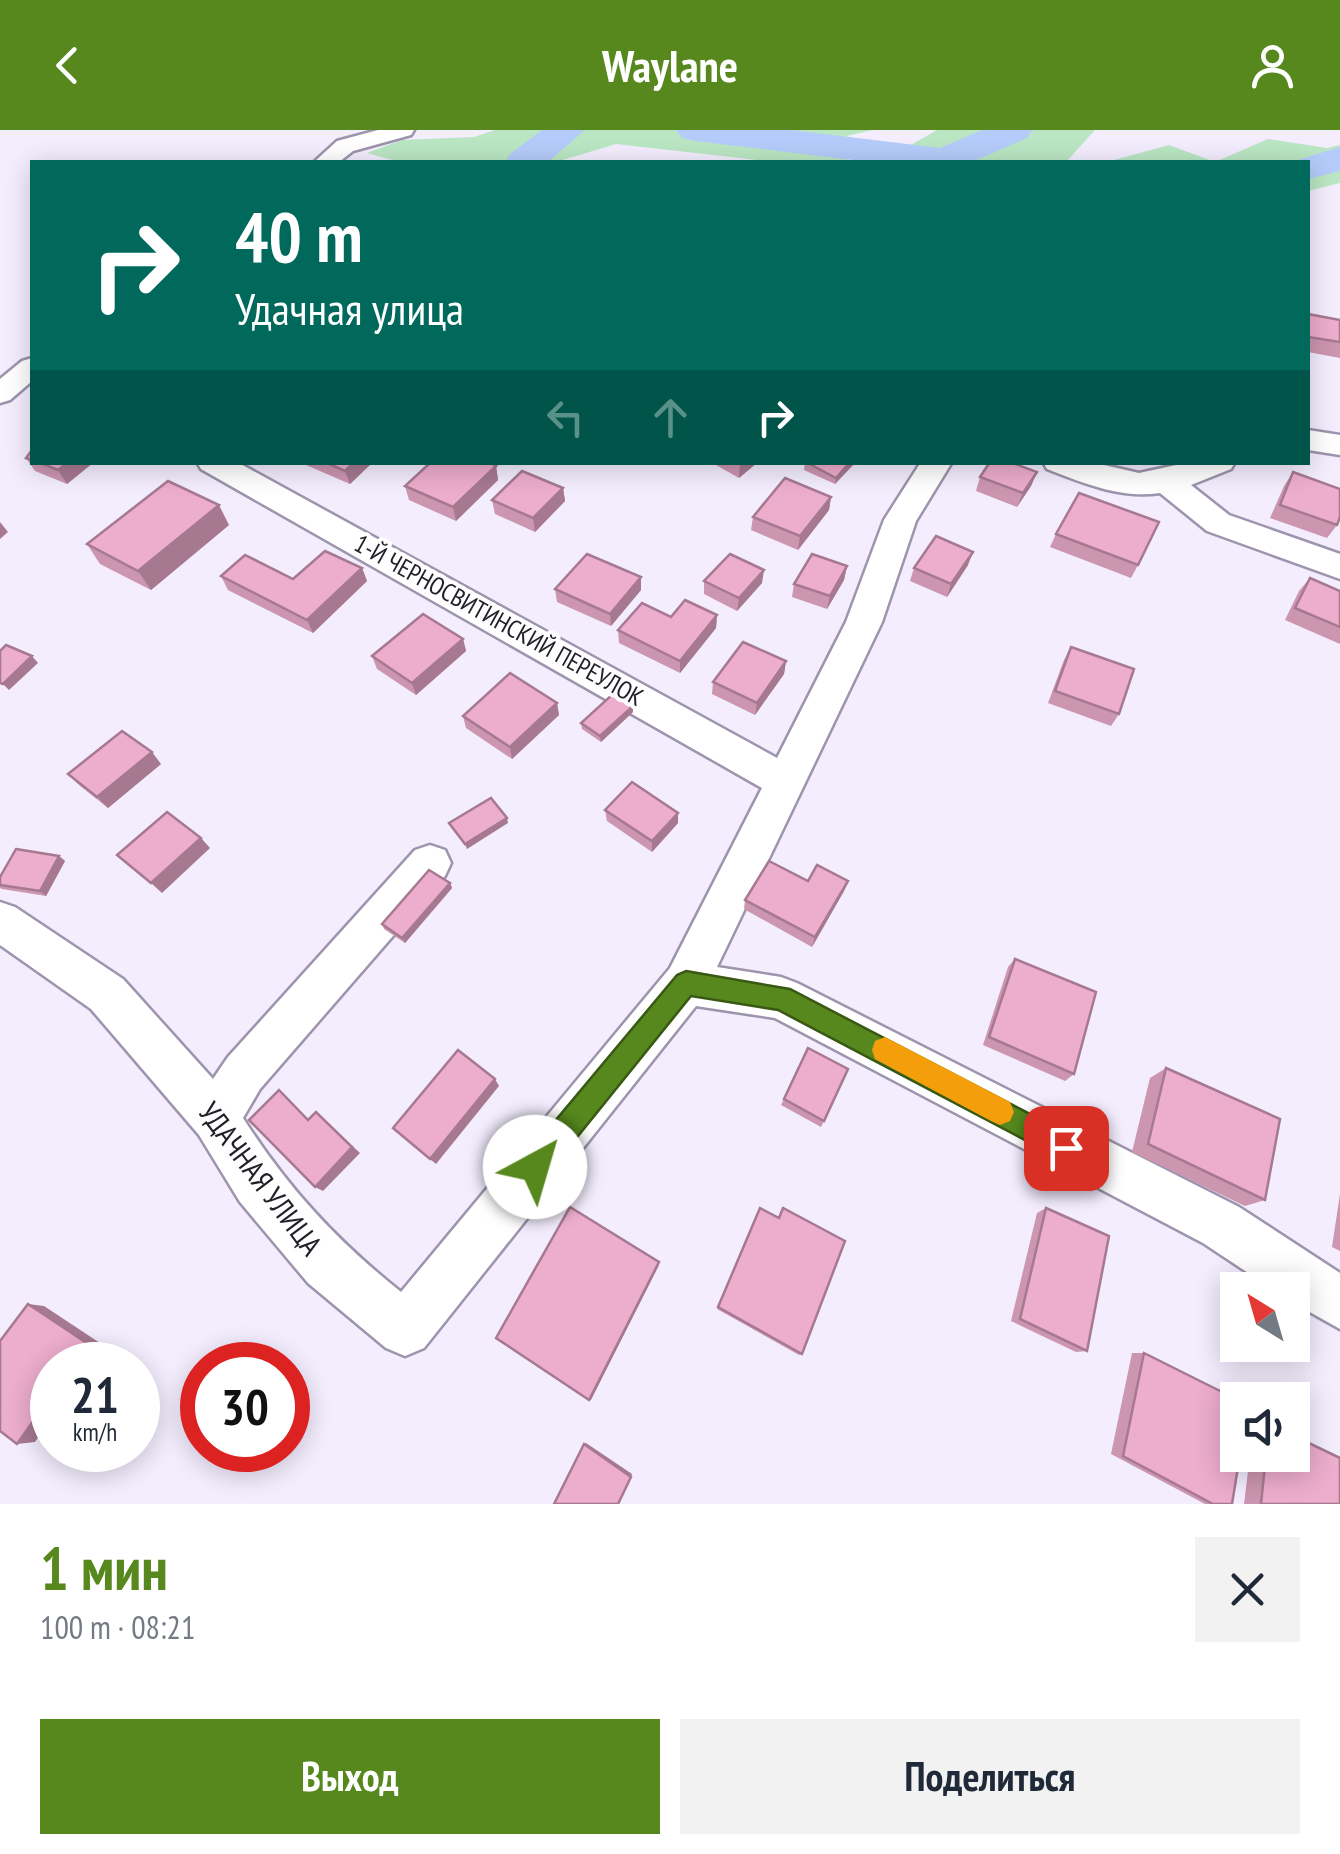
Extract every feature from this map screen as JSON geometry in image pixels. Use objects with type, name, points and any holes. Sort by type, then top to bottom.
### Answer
[{"type":"street","points":[[328,160],[345,146],[403,130]]},
{"type":"street","points":[[0,394],[25,356]]},
{"type":"street","points":[[1310,440],[1340,445]]},
{"type":"street","name":"1-Й ЧЕРНОСВИТИНСКИЙ ПЕРЕУЛОК","points":[[217,465],[784,780]]},
{"type":"street","points":[[935,465],[900,520],[864,622],[686,983],[781,998],[1222,1225],[1340,1303]]},
{"type":"street","points":[[1066,465],[1118,484],[1170,484],[1213,465]]},
{"type":"street","points":[[1170,484],[1218,523],[1340,567]]},
{"type":"street","points":[[216,1118],[244,1073],[430,863]]},
{"type":"street","name":"УДАЧНАЯ УЛИЦА","points":[[0,922],[107,994],[216,1118],[257,1185],[326,1266],[405,1329],[686,983]]},
{"type":"green space","points":[[495,130],[873,130],[846,136],[882,148],[846,160],[756,160],[616,144],[563,160],[392,160],[367,153],[402,140],[474,137]]},
{"type":"green space","points":[[937,130],[1095,130],[1068,160],[884,160]]},
{"type":"green space","points":[[1268,139],[1327,148],[1340,145],[1340,183],[1310,190],[1310,160],[1220,160]]},
{"type":"green space","points":[[1169,145],[1210,160],[1114,160]]},
{"type":"building","points":[[1310,314],[1340,320],[1340,342],[1310,337]]},
{"type":"building","points":[[428,465],[496,466],[453,507],[405,486]]},
{"type":"building","points":[[812,465],[847,465],[836,478]]},
{"type":"building","points":[[988,465],[1018,465],[1037,472],[1023,493],[980,477]]},
{"type":"building","points":[[522,471],[563,488],[533,518],[492,500]]},
{"type":"building","points":[[1293,472],[1340,489],[1337,525],[1280,505]]},
{"type":"building","points":[[785,478],[831,497],[800,536],[753,517]]},
{"type":"building","points":[[168,481],[219,505],[138,571],[87,544]]},
{"type":"building","points":[[1079,493],[1159,522],[1138,565],[1056,534]]},
{"type":"building","points":[[936,536],[973,552],[951,584],[914,568]]},
{"type":"building","points":[[325,551],[362,568],[307,620],[221,576],[245,555],[293,579]]},
{"type":"building","points":[[587,554],[641,577],[610,614],[555,589]]},
{"type":"building","points":[[730,554],[764,570],[739,598],[704,581]]},
{"type":"building","points":[[812,554],[847,566],[830,596],[794,584]]},
{"type":"building","points":[[1310,578],[1340,591],[1340,627],[1295,608]]},
{"type":"building","points":[[685,600],[717,615],[680,661],[618,630],[642,603],[671,617]]},
{"type":"building","points":[[423,614],[463,639],[412,683],[372,656]]},
{"type":"building","points":[[743,642],[786,661],[757,703],[713,682]]},
{"type":"building","points":[[6,645],[32,656],[3,684],[0,651]]},
{"type":"building","points":[[1071,647],[1134,669],[1119,714],[1055,691]]},
{"type":"building","points":[[510,673],[557,703],[510,747],[463,716]]},
{"type":"building","points":[[614,693],[633,706],[600,736],[581,723]]},
{"type":"building","points":[[122,731],[152,752],[97,797],[68,774]]},
{"type":"building","points":[[632,782],[678,813],[652,841],[605,810]]},
{"type":"building","points":[[491,798],[507,818],[465,844],[449,823]]},
{"type":"building","points":[[167,812],[201,838],[151,883],[117,855]]},
{"type":"building","points":[[16,849],[59,856],[40,891],[0,885],[0,877]]},
{"type":"building","points":[[769,861],[808,881],[817,865],[848,881],[815,937],[745,900]]},
{"type":"building","points":[[429,870],[450,883],[402,938],[382,924]]},
{"type":"building","points":[[1015,959],[1096,992],[1074,1074],[989,1037]]},
{"type":"building","points":[[808,1048],[848,1069],[824,1121],[784,1099]]},
{"type":"building","points":[[458,1050],[495,1079],[430,1159],[393,1128]]},
{"type":"building","points":[[1166,1068],[1280,1119],[1265,1200],[1148,1144]]},
{"type":"building","points":[[279,1090],[308,1120],[316,1112],[352,1147],[315,1187],[249,1120]]},
{"type":"building","points":[[570,1207],[659,1262],[589,1400],[496,1338]]},
{"type":"building","points":[[760,1208],[779,1218],[783,1208],[845,1241],[802,1354],[718,1307]]},
{"type":"building","points":[[1046,1208],[1109,1236],[1087,1351],[1020,1319]]},
{"type":"building","points":[[28,1304],[85,1342],[30,1342],[30,1425],[17,1444],[0,1431],[0,1341]]},
{"type":"building","points":[[1144,1353],[1220,1391],[1220,1472],[1237,1472],[1232,1504],[1213,1504],[1123,1456]]},
{"type":"building","points":[[584,1444],[631,1477],[618,1504],[554,1504]]},
{"type":"building","points":[[1310,1444],[1340,1458],[1340,1504],[1261,1504],[1264,1472],[1310,1472]]},
{"type":"waterway","points":[[527,160],[566,130]]},
{"type":"waterway","points":[[695,130],[945,160],[1014,130]]},
{"type":"waterway","points":[[1310,166],[1340,159]]},
{"type":"slow traffic","points":[[885,1050],[1000,1112]]},
{"type":"route","points":[[535,1167],[686,983],[781,998],[911,1063],[1066,1148]]}]
